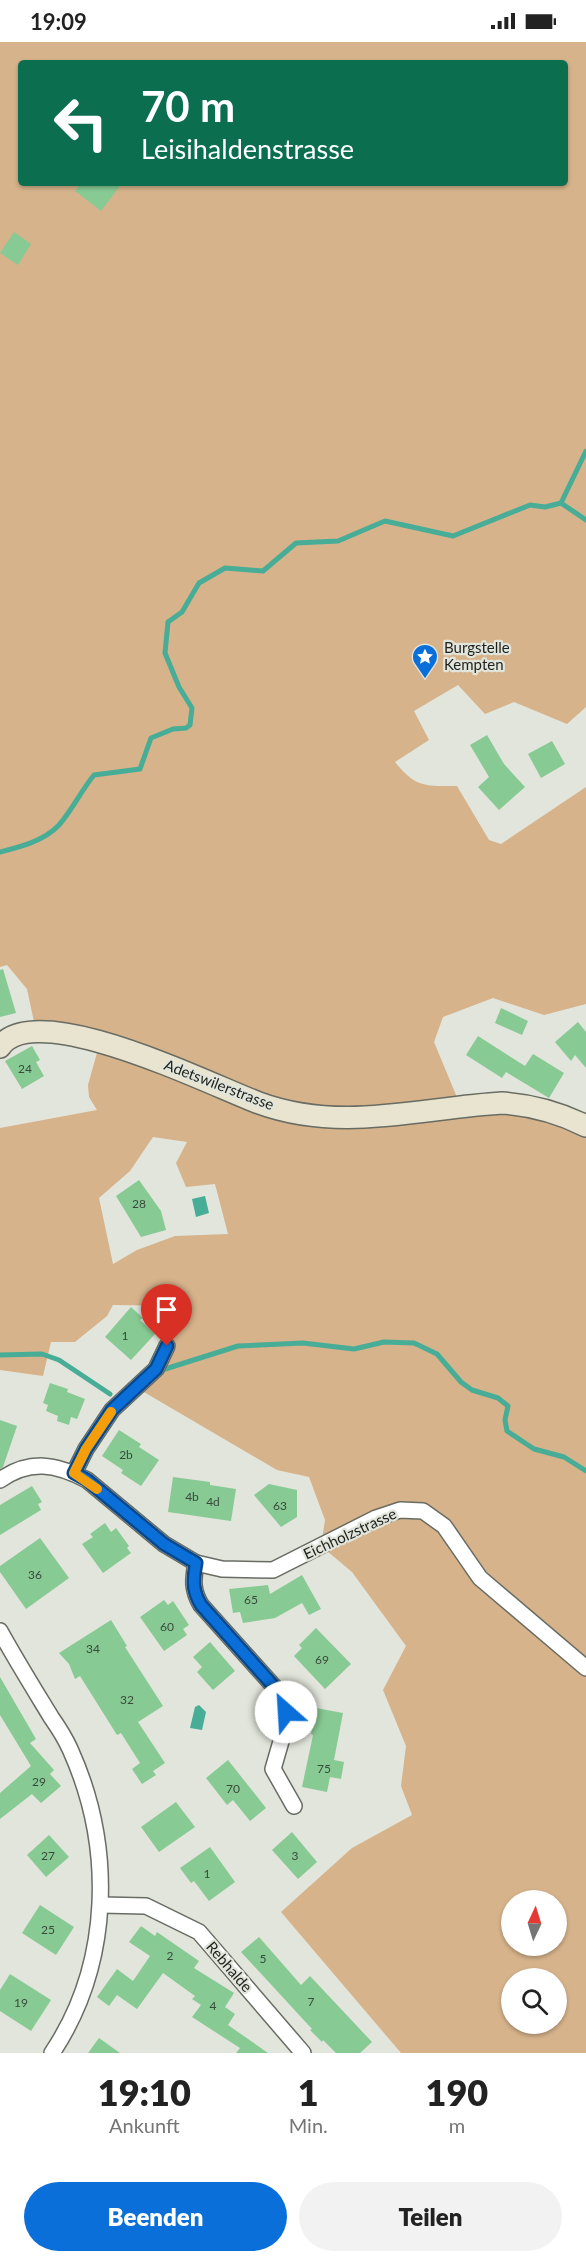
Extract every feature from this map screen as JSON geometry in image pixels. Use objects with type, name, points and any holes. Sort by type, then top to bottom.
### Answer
[{"type":"street","name":"Adetswilerstrasse","points":[[0,1047],[12,1036],[24,1032],[65,1034],[100,1042],[150,1059],[262,1104],[302,1113],[345,1118],[376,1118],[502,1102],[556,1113],[586,1126]]},
{"type":"street","points":[[0,1480],[29,1467],[60,1468],[74,1473],[86,1449],[112,1410],[156,1369],[167,1346]]},
{"type":"street","name":"Eichholzstrasse","points":[[74,1473],[87,1480],[164,1544],[196,1563],[222,1569],[273,1570],[376,1518],[400,1510],[423,1510],[444,1526],[480,1578],[586,1668]]},
{"type":"street","points":[[196,1563],[192,1581],[193,1590],[201,1605],[285,1699],[286,1724],[273,1769],[294,1806]]},
{"type":"street","points":[[0,1631],[69,1747],[86,1790],[96,1832],[101,1905],[98,1936],[87,1986],[75,2014],[52,2053]]},
{"type":"street","name":"Rebhalde","points":[[101,1905],[146,1906],[199,1932],[303,2053]]},
{"type":"shaded area","points":[[0,42],[586,42],[586,707],[567,724],[514,702],[485,714],[458,685],[414,711],[429,740],[395,762],[409,777],[422,784],[457,786],[489,840],[501,844],[586,787],[586,1004],[544,1015],[493,998],[443,1017],[434,1042],[461,1107],[586,1123],[586,2053],[401,2053],[281,1912],[352,1848],[412,1815],[401,1786],[406,1746],[383,1690],[406,1646],[352,1572],[321,1546],[325,1520],[309,1477],[277,1470],[137,1388],[167,1346],[174,1322],[184,1306],[113,1305],[107,1316],[75,1342],[51,1342],[43,1376],[0,1370],[0,1128],[97,1110],[89,1097],[88,1085],[100,1042],[36,1031],[27,989],[7,965],[0,967]],"holes":[[[153,1137],[187,1142],[176,1163],[186,1187],[215,1184],[228,1234],[175,1236],[137,1250],[113,1264],[99,1198],[130,1171]]]},
{"type":"shaded area","points":[[205,1196],[209,1213],[196,1217],[192,1199]]},
{"type":"shaded area","points":[[199,1705],[206,1712],[202,1730],[190,1728],[195,1707]]},
{"type":"building","points":[[79,186],[120,186],[101,211],[75,191]]},
{"type":"building","points":[[14,232],[31,244],[18,265],[0,253]]},
{"type":"building","points":[[487,735],[504,764],[525,787],[499,810],[478,787],[489,777],[470,745]]},
{"type":"building","points":[[552,741],[565,764],[541,778],[528,754]]},
{"type":"building","points":[[3,969],[16,1013],[0,1017],[0,970]]},
{"type":"building","points":[[501,1008],[528,1021],[522,1035],[495,1023]]},
{"type":"building","points":[[578,1022],[586,1032],[586,1068],[575,1055],[571,1061],[555,1042]]},
{"type":"building","points":[[478,1036],[525,1066],[533,1054],[564,1073],[549,1098],[506,1072],[502,1078],[466,1055]]},
{"type":"building","points":[[32,1046],[40,1060],[36,1062],[44,1076],[22,1089],[5,1061]]},
{"type":"building","points":[[139,1180],[161,1211],[166,1230],[141,1237],[116,1196]]},
{"type":"building","points":[[131,1307],[143,1318],[140,1320],[155,1334],[131,1360],[105,1337]]},
{"type":"building","points":[[50,1383],[68,1389],[67,1392],[85,1399],[77,1419],[71,1417],[69,1425],[57,1421],[58,1416],[46,1411],[48,1405],[43,1403]]},
{"type":"building","points":[[0,1420],[17,1426],[3,1467],[0,1469]]},
{"type":"building","points":[[119,1430],[141,1444],[139,1447],[159,1460],[141,1486],[121,1473],[123,1470],[102,1456]]},
{"type":"building","points":[[173,1477],[210,1482],[210,1485],[236,1489],[231,1521],[168,1512]]},
{"type":"building","points":[[269,1484],[297,1490],[297,1517],[281,1527],[254,1495]]},
{"type":"building","points":[[32,1486],[42,1502],[38,1504],[41,1510],[0,1535],[0,1505]]},
{"type":"building","points":[[105,1523],[111,1532],[116,1528],[129,1546],[127,1548],[131,1553],[103,1573],[82,1544],[93,1537],[90,1534]]},
{"type":"building","points":[[40,1538],[69,1578],[26,1609],[0,1572],[0,1566]]},
{"type":"building","points":[[302,1575],[321,1609],[309,1615],[302,1603],[275,1618],[243,1623],[240,1612],[233,1613],[229,1589],[268,1585],[270,1594]]},
{"type":"building","points":[[164,1600],[168,1605],[173,1601],[189,1625],[183,1629],[187,1635],[164,1651],[140,1617]]},
{"type":"building","points":[[111,1620],[127,1646],[125,1647],[163,1706],[138,1722],[165,1763],[153,1771],[156,1775],[142,1784],[132,1769],[140,1763],[121,1733],[117,1735],[80,1676],[75,1679],[69,1664],[59,1653]]},
{"type":"building","points":[[316,1628],[351,1664],[325,1689],[294,1656],[302,1648],[299,1645]]},
{"type":"building","points":[[210,1642],[235,1671],[213,1690],[197,1672],[202,1667],[193,1657]]},
{"type":"building","points":[[0,1677],[36,1739],[30,1743],[54,1770],[50,1774],[61,1786],[41,1803],[32,1794],[0,1819],[0,1793],[31,1766],[0,1715]]},
{"type":"building","points":[[316,1708],[343,1713],[334,1760],[344,1762],[341,1779],[330,1777],[327,1792],[302,1787]]},
{"type":"building","points":[[228,1760],[266,1808],[250,1821],[233,1800],[227,1805],[206,1778]]},
{"type":"building","points":[[176,1802],[195,1827],[159,1852],[141,1827]]},
{"type":"building","points":[[292,1832],[317,1862],[298,1879],[272,1850]]},
{"type":"building","points":[[49,1835],[69,1857],[46,1877],[27,1855]]},
{"type":"building","points":[[210,1847],[235,1882],[209,1901],[194,1881],[191,1883],[180,1868]]},
{"type":"building","points":[[40,1905],[74,1927],[56,1955],[22,1933]]},
{"type":"building","points":[[141,1926],[155,1936],[157,1932],[199,1961],[194,1968],[234,1993],[225,2007],[235,2014],[228,2025],[268,2053],[236,2053],[240,2048],[192,2017],[201,2005],[192,1999],[195,1996],[163,1973],[137,2009],[117,1995],[109,2006],[97,1997],[117,1969],[133,1981],[150,1956],[129,1942]]},
{"type":"building","points":[[259,1937],[301,1985],[310,1976],[372,2042],[360,2053],[336,2053],[323,2040],[322,2042],[241,1952]]},
{"type":"building","points":[[10,1974],[51,2000],[31,2031],[0,2011],[0,1990]]},
{"type":"building","points":[[99,2038],[120,2053],[88,2053]]},
{"type":"waterway","points":[[561,503],[586,451]]},
{"type":"waterway","points":[[0,852],[24,845],[53,831],[94,775],[140,769],[151,738],[190,725],[192,708],[179,687],[165,653],[168,622],[182,612],[199,583],[225,568],[263,571],[296,543],[338,541],[385,521],[453,536],[530,505],[545,507],[561,503],[586,520]]},
{"type":"waterway","points":[[162,1370],[238,1346],[303,1343],[354,1349],[384,1342],[414,1343],[437,1354],[461,1382],[472,1390],[498,1398],[508,1406],[505,1420],[507,1431],[534,1449],[564,1457],[586,1471]]},
{"type":"waterway","points":[[0,1355],[42,1354],[59,1360],[110,1394]]},
{"type":"slow traffic","points":[[97,1489],[74,1473],[86,1449],[111,1412]]},
{"type":"place","name":"Burgstelle Kempten","points":[[425,680]]},
{"type":"route","points":[[167,1346],[156,1369],[112,1410],[86,1449],[74,1473],[87,1480],[164,1544],[196,1563],[192,1581],[193,1590],[201,1605],[285,1699],[286,1712]]}]
